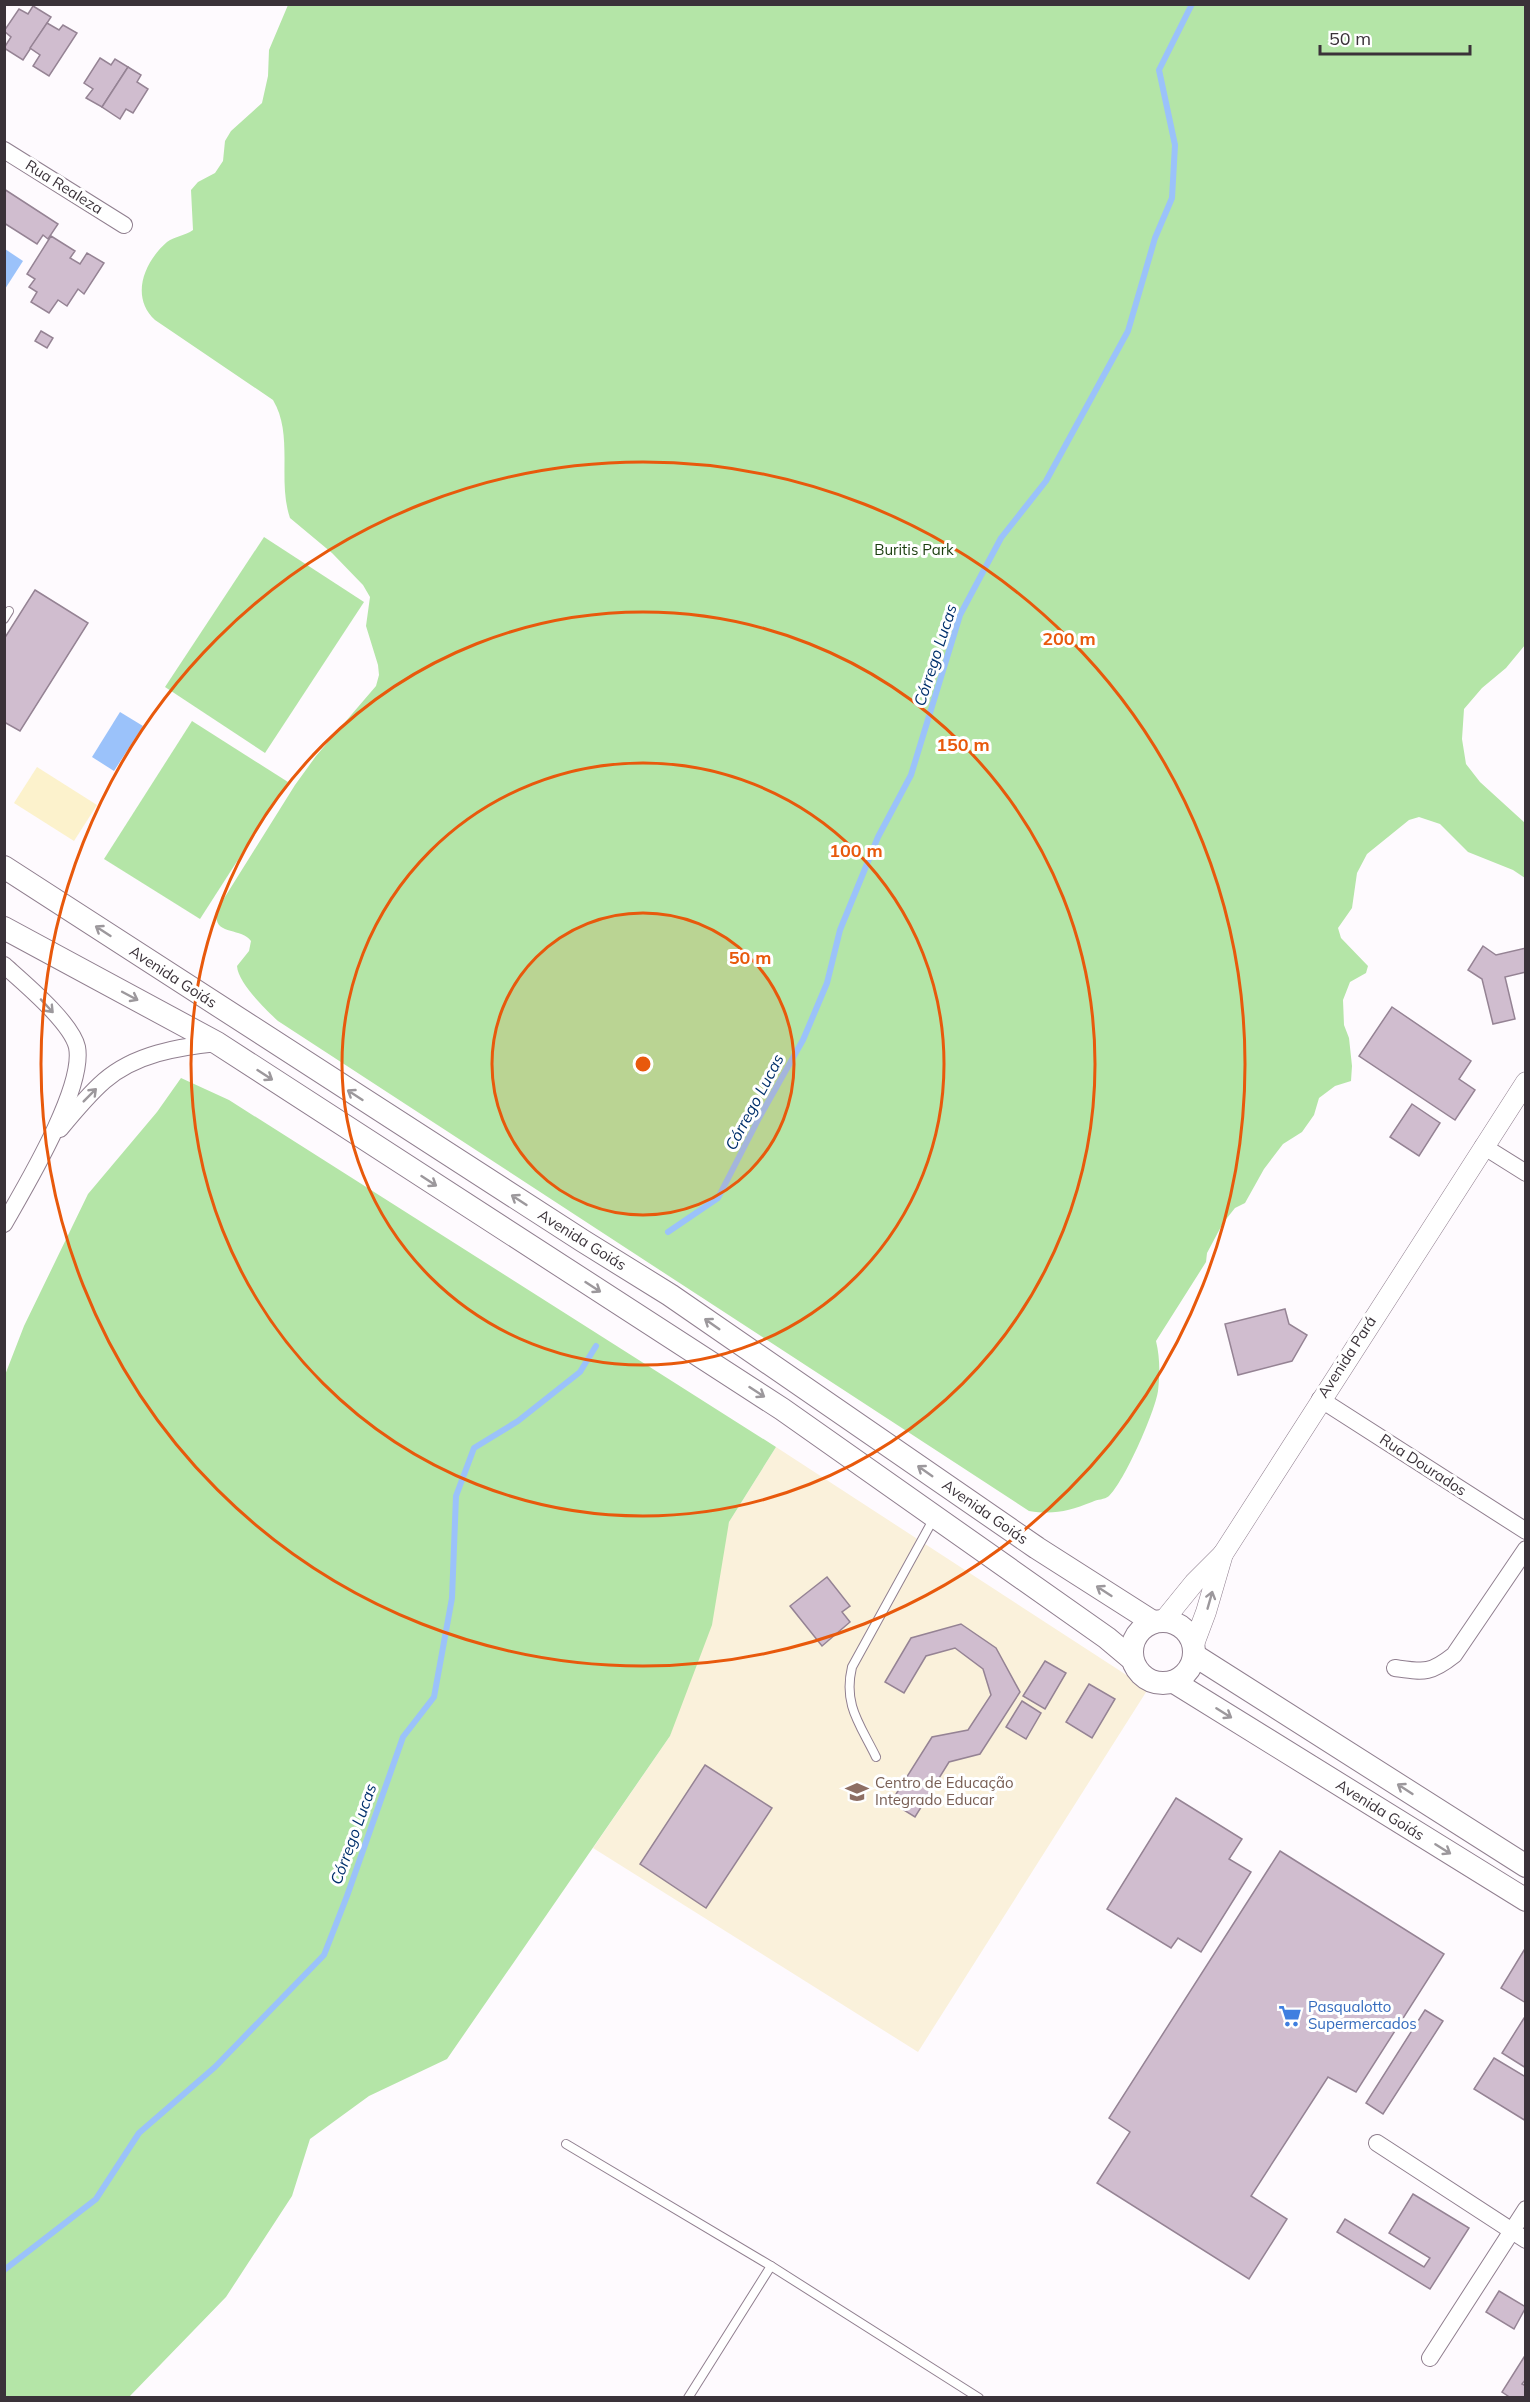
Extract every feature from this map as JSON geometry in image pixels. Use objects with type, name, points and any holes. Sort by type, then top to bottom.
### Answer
[{"type":"main road","name":"Avenida Goiás","points":[[4,867],[670,1295],[1037,1548],[1159,1621]]},
{"type":"main road","points":[[4,928],[216,1043],[782,1409],[1132,1659]]},
{"type":"main road","points":[[1159,1621],[1184,1629],[1194,1650],[1188,1671],[1174,1682],[1163,1684],[1143,1677],[1136,1669],[1132,1659],[1134,1641],[1138,1633],[1159,1621]]},
{"type":"main road","name":"Avenida Goiás","points":[[1194,1650],[1526,1866]]},
{"type":"main road","name":"Avenida Goiás","points":[[1174,1682],[1526,1900]]},
{"type":"street","name":"Rua Realeza","points":[[4,150],[124,225]]},
{"type":"street","points":[[4,965],[45,1003],[69,1031],[77,1046],[78,1062],[52,1138],[4,1224]]},
{"type":"street","points":[[52,1138],[106,1079],[133,1063],[160,1052],[216,1043]]},
{"type":"street","name":"Avenida Pará","points":[[1194,1650],[1223,1554],[1320,1399],[1526,1082]]},
{"type":"street","points":[[1483,1146],[1526,1173]]},
{"type":"street","name":"Rua Dourados","points":[[1320,1399],[1526,1531]]},
{"type":"street","points":[[1395,1668],[1425,1672],[1442,1665],[1454,1655],[1526,1549]]},
{"type":"street","points":[[1159,1621],[1223,1554]]},
{"type":"street","points":[[1377,2144],[1519,2235]]},
{"type":"street","points":[[1430,2358],[1519,2235],[1526,2209]]},
{"type":"lane","points":[[876,1756],[850,1704],[848,1685],[852,1667],[906,1565],[935,1517]]},
{"type":"lane","points":[[566,2144],[771,2266],[979,2397]]},
{"type":"lane","points":[[688,2397],[771,2266]]},
{"type":"shaded area","name":"Centro de Educação Integrado Educar","points":[[776,1447],[1148,1689],[918,2052],[593,1848],[670,1736],[729,1522]]},
{"type":"green space","name":"Buritis Park","points":[[288,5],[1525,5],[1525,645],[1506,668],[1482,688],[1464,709],[1462,739],[1466,764],[1480,782],[1525,823],[1525,878],[1513,870],[1468,852],[1440,824],[1419,817],[1409,820],[1367,854],[1357,873],[1352,908],[1338,928],[1341,938],[1368,966],[1366,973],[1350,982],[1343,1000],[1344,1025],[1349,1038],[1352,1066],[1351,1081],[1335,1086],[1319,1098],[1314,1115],[1302,1132],[1283,1144],[1264,1169],[1245,1203],[1235,1208],[1223,1223],[1207,1253],[1206,1262],[1156,1341],[1159,1372],[1156,1401],[1123,1477],[1109,1496],[1061,1511],[1046,1513],[1029,1511],[278,1021],[253,996],[242,980],[237,966],[249,951],[251,941],[246,936],[227,930],[218,923],[216,917],[218,908],[295,785],[316,756],[376,686],[379,675],[378,665],[366,626],[370,597],[363,585],[332,553],[290,518],[286,503],[283,428],[273,400],[155,320],[147,311],[142,290],[147,269],[159,250],[170,240],[193,230],[191,190],[198,182],[215,173],[223,161],[225,141],[231,131],[262,103],[268,76],[269,50]]},
{"type":"green space","points":[[264,537],[364,602],[265,753],[165,687]]},
{"type":"green space","points":[[192,721],[288,782],[200,919],[104,859]]},
{"type":"green space","points":[[181,1078],[229,1100],[776,1447],[729,1522],[712,1625],[670,1736],[447,2059],[369,2096],[310,2139],[292,2196],[226,2297],[129,2397],[5,2397],[5,1375],[24,1326],[88,1194],[157,1112]]},
{"type":"sand","points":[[37,767],[97,805],[74,841],[14,803]]},
{"type":"water","points":[[5,249],[23,261],[5,289]]},
{"type":"water","points":[[120,712],[143,726],[114,771],[92,757]]},
{"type":"building","points":[[33,6],[51,17],[23,60],[4,48],[11,37],[4,31],[19,9],[28,14]]},
{"type":"building","points":[[47,23],[59,30],[63,25],[77,33],[49,76],[33,66],[40,55],[30,48]]},
{"type":"building","points":[[100,58],[111,65],[115,59],[128,67],[102,107],[86,98],[93,89],[84,83]]},
{"type":"building","points":[[128,67],[141,75],[137,82],[148,89],[133,113],[126,109],[120,119],[102,107]]},
{"type":"building","points":[[4,189],[58,224],[48,239],[43,235],[37,244],[4,223]]},
{"type":"building","points":[[51,236],[75,251],[70,258],[80,264],[87,253],[104,263],[84,294],[78,289],[67,306],[58,300],[49,313],[31,302],[37,292],[29,287],[35,279],[27,274]]},
{"type":"building","points":[[41,331],[53,338],[47,348],[35,341]]},
{"type":"building","points":[[35,590],[88,623],[20,731],[4,722],[4,639]]},
{"type":"building","points":[[1483,946],[1496,955],[1526,948],[1526,972],[1505,977],[1515,1019],[1493,1024],[1482,979],[1468,970]]},
{"type":"building","points":[[1392,1007],[1471,1061],[1459,1079],[1475,1090],[1455,1120],[1359,1056]]},
{"type":"building","points":[[1412,1104],[1440,1123],[1419,1156],[1390,1137]]},
{"type":"building","points":[[1285,1309],[1289,1324],[1307,1335],[1292,1361],[1238,1375],[1225,1324]]},
{"type":"building","points":[[827,1577],[850,1606],[842,1612],[850,1622],[822,1646],[790,1606]]},
{"type":"building","points":[[961,1624],[996,1648],[1020,1692],[980,1754],[949,1762],[915,1817],[891,1802],[932,1737],[968,1730],[991,1695],[983,1669],[955,1648],[926,1656],[904,1693],[885,1682],[911,1638]]},
{"type":"building","points":[[1045,1661],[1066,1673],[1045,1709],[1023,1696]]},
{"type":"building","points":[[1089,1684],[1115,1699],[1092,1738],[1066,1722]]},
{"type":"building","points":[[1022,1701],[1041,1713],[1026,1739],[1006,1727]]},
{"type":"building","points":[[705,1765],[772,1808],[706,1908],[640,1864]]},
{"type":"building","points":[[1176,1798],[1242,1839],[1229,1859],[1251,1872],[1201,1952],[1178,1938],[1171,1948],[1107,1909]]},
{"type":"building","name":"Pasqualotto Supermercados","points":[[1280,1851],[1444,1954],[1356,2092],[1328,2077],[1251,2196],[1287,2219],[1249,2279],[1097,2183],[1130,2132],[1109,2118]]},
{"type":"building","points":[[1526,1947],[1526,2003],[1501,1988]]},
{"type":"building","points":[[1425,2010],[1443,2021],[1383,2114],[1366,2103]]},
{"type":"building","points":[[1526,2015],[1526,2068],[1502,2053]]},
{"type":"building","points":[[1494,2058],[1526,2077],[1526,2121],[1474,2089]]},
{"type":"building","points":[[1413,2194],[1469,2228],[1430,2289],[1337,2232],[1345,2219],[1424,2267],[1430,2258],[1389,2233]]},
{"type":"building","points":[[1499,2291],[1526,2307],[1514,2329],[1486,2312]]},
{"type":"building","points":[[1526,2354],[1526,2379],[1522,2384],[1526,2386],[1526,2398],[1511,2398],[1502,2392]]},
{"type":"waterway","name":"Córrego Lucas","points":[[668,1232],[718,1198],[803,1040],[827,983],[840,930],[878,837],[911,775],[960,615],[1001,538],[1046,481],[1128,331],[1155,238],[1172,198],[1175,145],[1159,70],[1192,4]]},
{"type":"waterway","name":"Córrego Lucas","points":[[4,2270],[96,2199],[139,2133],[215,2067],[324,1955],[403,1737],[434,1697],[452,1598],[456,1496],[474,1448],[518,1421],[580,1372],[596,1346]]},
{"type":"place","name":"Centro de Educação Integrado Educar","points":[[857,1792]]},
{"type":"place","name":"Pasqualotto Supermercados","points":[[1290,2016]]}]
